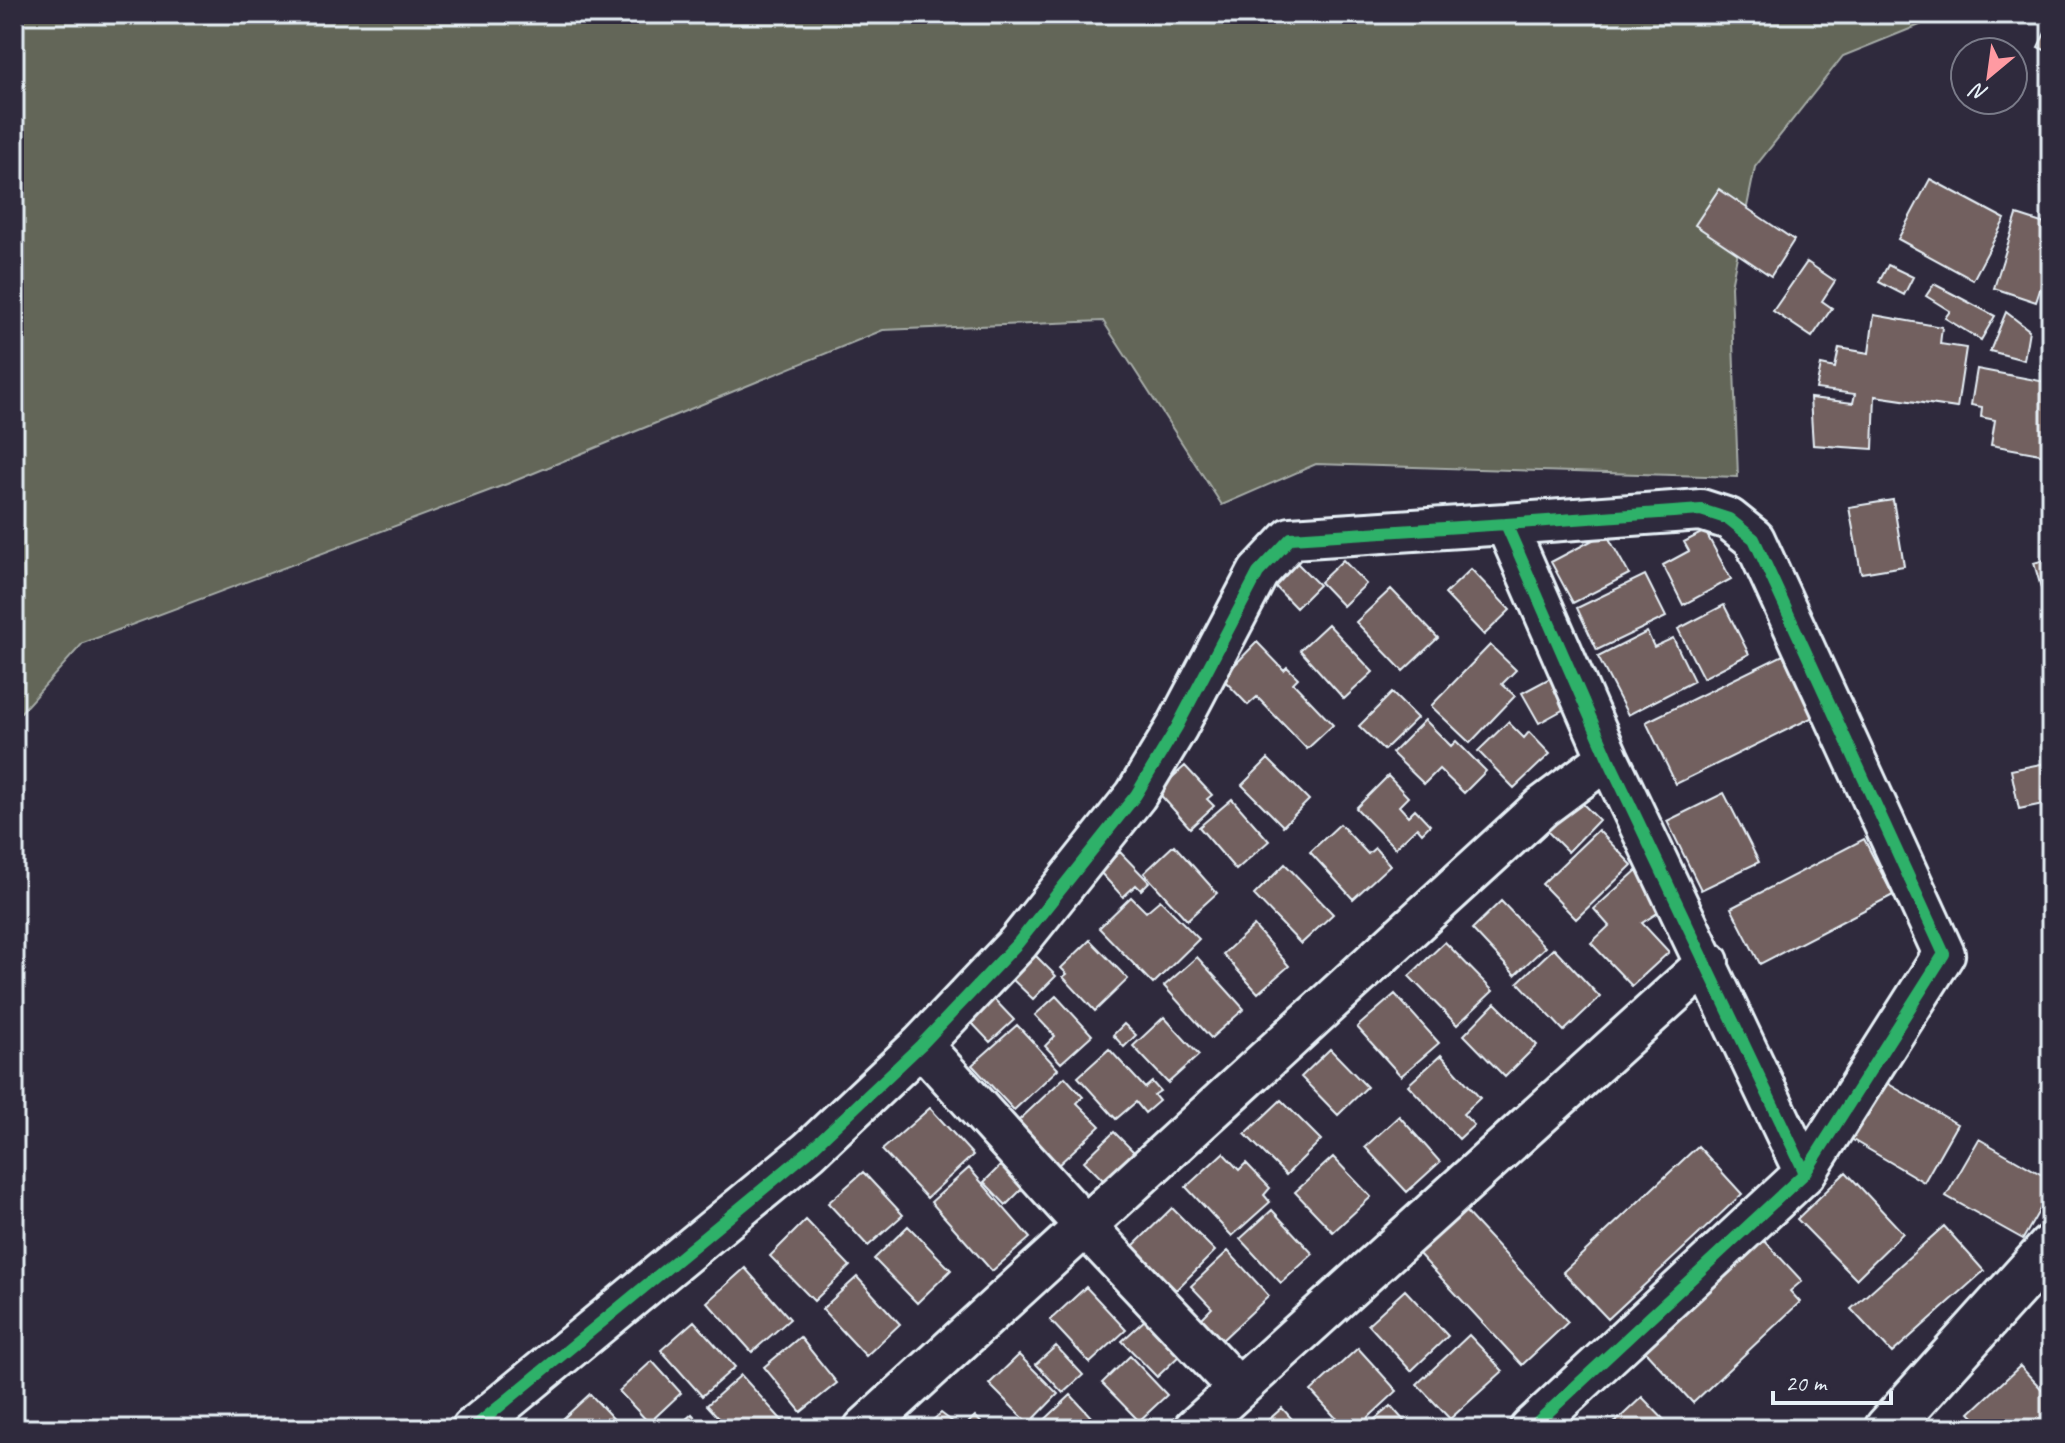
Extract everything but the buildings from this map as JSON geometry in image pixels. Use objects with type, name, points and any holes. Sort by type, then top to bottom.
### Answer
[{"type":"street","points":[[472,1429],[809,1151],[921,1045],[1018,943],[1136,795],[1177,727],[1258,573],[1291,538],[1701,510],[1729,519],[1754,539],[1944,954],[1805,1173],[1530,1429]]},
{"type":"street","points":[[1506,524],[1608,758],[1708,962],[1805,1173]]},
{"type":"street","points":[[864,1429],[1542,807],[1608,758]]},
{"type":"street","points":[[1194,1429],[1708,962]]},
{"type":"street","points":[[921,1045],[1237,1387]]},
{"type":"street","points":[[1887,1429],[2051,1247]]},
{"type":"green space","points":[[14,14],[1947,14],[1843,56],[1755,167],[1731,286],[1738,477],[1316,464],[1222,505],[1103,321],[883,330],[507,484],[83,643],[14,720]]},
{"type":"cycle path","points":[[1530,1429],[1805,1173],[1944,954],[1754,539],[1729,519],[1701,510],[1506,524],[1608,758],[1805,1173]]},
{"type":"cycle path","points":[[472,1429],[809,1151],[921,1045],[1018,943],[1136,795],[1177,727],[1258,573],[1291,538],[1506,524]]}]
